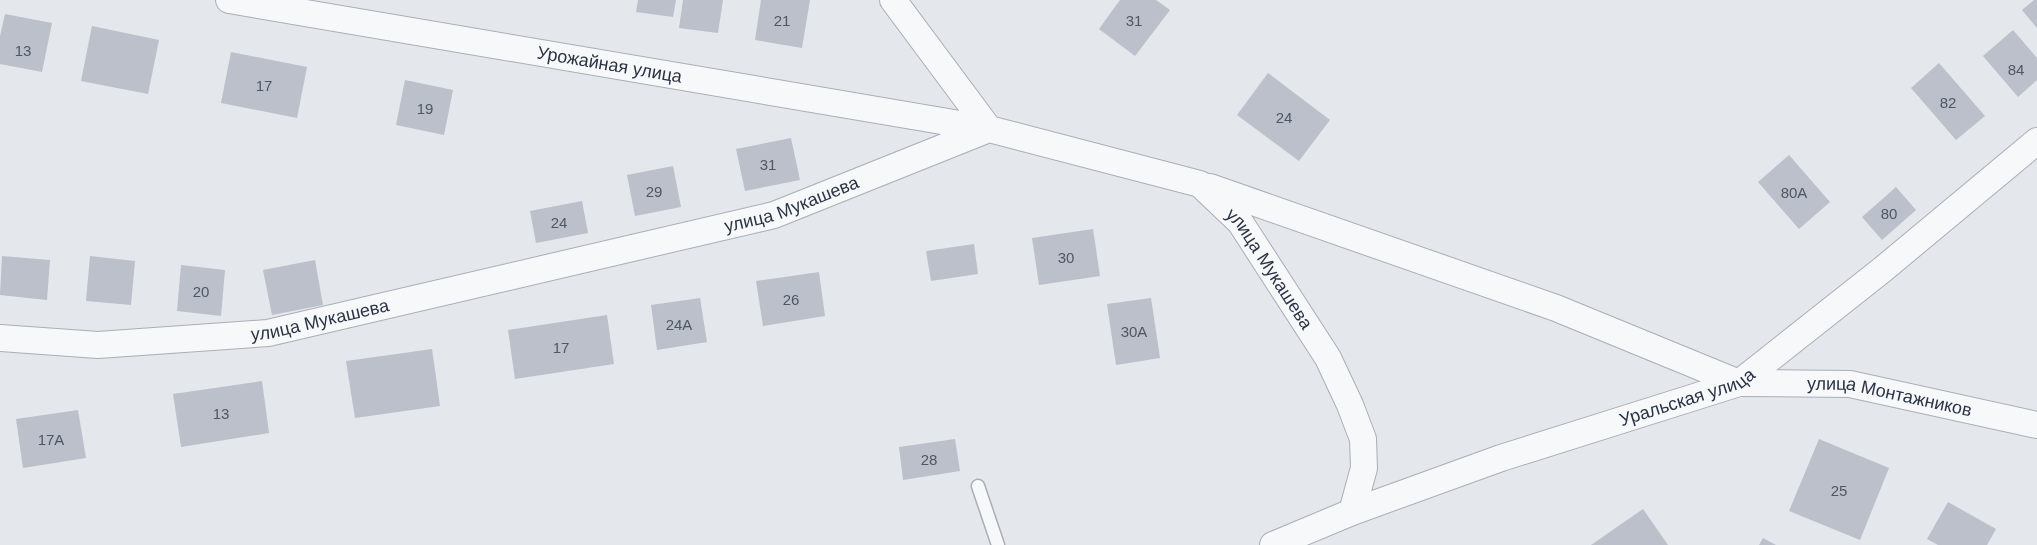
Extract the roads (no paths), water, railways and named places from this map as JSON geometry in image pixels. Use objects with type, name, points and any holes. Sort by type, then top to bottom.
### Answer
[{"type":"street","name":"Урожайная улица","points":[[229,0],[989,129]]},
{"type":"street","points":[[893,0],[989,129]]},
{"type":"street","name":"улица Мукашева","points":[[0,338],[98,345],[268,333],[774,215],[989,129],[1200,184],[1240,222],[1328,358],[1350,405],[1362,439],[1364,468],[1352,512]]},
{"type":"street","name":"Уральская улица","points":[[1273,545],[1352,512],[1501,458],[1739,383],[1882,270],[2037,141]]},
{"type":"street","points":[[1200,184],[1556,308],[1739,383]]},
{"type":"street","name":"улица Монтажников","points":[[1739,383],[1850,384],[2037,425]]},
{"type":"lane","points":[[978,486],[998,545]]}]
